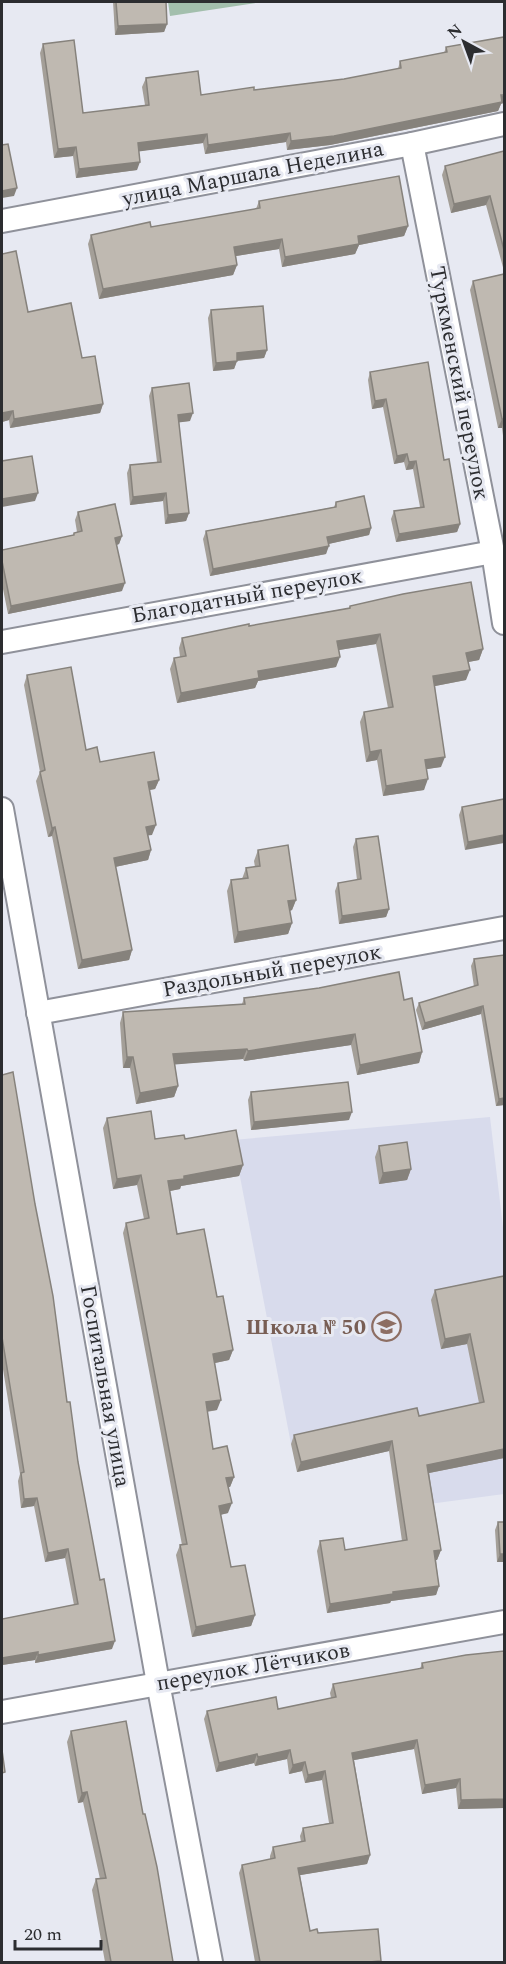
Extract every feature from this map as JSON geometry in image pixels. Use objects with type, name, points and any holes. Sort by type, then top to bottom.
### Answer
[{"type":"street","name":"улица Маршала Неделина","points":[[2,221],[412,144],[504,124]]},
{"type":"street","name":"Туркменский переулок","points":[[412,144],[493,552],[504,622]]},
{"type":"street","name":"Благодатный переулок","points":[[2,642],[493,552]]},
{"type":"street","name":"Госпитальная улица","points":[[2,809],[158,1683],[212,1962]]},
{"type":"street","name":"Раздольный переулок","points":[[38,1013],[504,928]]},
{"type":"street","name":"переулок Лётчиков","points":[[2,1712],[504,1622]]},
{"type":"shaded area","name":"Школа № 50","points":[[490,1117],[504,1236],[504,1494],[429,1504],[420,1446],[291,1444],[233,1140]]},
{"type":"green space","points":[[168,2],[262,2],[170,16]]},
{"type":"building","points":[[116,2],[166,2],[167,24],[118,26]]},
{"type":"building","points":[[504,37],[502,102],[334,136],[291,141],[290,133],[208,145],[207,134],[138,143],[140,162],[79,169],[76,147],[58,149],[43,44],[74,40],[83,113],[149,105],[146,78],[198,71],[201,95],[254,87],[254,90],[344,79],[401,68],[400,61],[447,52],[446,47]]},
{"type":"building","points":[[8,144],[17,188],[2,191],[2,145]]},
{"type":"building","points":[[504,151],[504,250],[490,196],[454,204],[445,166]]},
{"type":"building","points":[[399,176],[408,226],[358,236],[359,244],[285,257],[282,239],[234,247],[237,265],[103,289],[91,235],[150,222],[151,227],[260,208],[259,201]]},
{"type":"building","points":[[16,251],[28,312],[71,303],[82,358],[95,356],[103,404],[14,419],[13,411],[2,413],[2,254]]},
{"type":"building","points":[[504,274],[504,419],[502,419],[473,281]]},
{"type":"building","points":[[263,306],[267,350],[237,353],[237,361],[216,363],[211,310]]},
{"type":"building","points":[[428,362],[444,460],[449,459],[460,524],[399,534],[394,511],[424,507],[416,461],[409,462],[407,454],[397,456],[386,399],[375,401],[370,372]]},
{"type":"building","points":[[189,383],[193,413],[178,415],[189,513],[168,515],[166,493],[133,497],[130,465],[161,462],[152,388]]},
{"type":"building","points":[[32,456],[38,493],[2,499],[2,461]]},
{"type":"building","points":[[364,496],[371,528],[327,537],[329,546],[213,569],[206,531],[336,507],[336,502]]},
{"type":"building","points":[[115,504],[122,536],[115,538],[125,583],[11,606],[2,550],[74,535],[82,531],[78,512]]},
{"type":"building","points":[[471,582],[483,649],[466,653],[470,670],[433,676],[445,757],[425,760],[428,779],[386,786],[381,750],[370,752],[364,712],[393,707],[380,634],[337,641],[340,657],[258,671],[259,678],[181,693],[174,658],[186,656],[182,638],[249,624],[249,626],[350,608],[350,606],[403,594]]},
{"type":"building","points":[[71,667],[86,750],[97,747],[100,762],[154,752],[159,780],[148,782],[156,825],[146,827],[151,850],[114,858],[132,950],[82,960],[55,827],[52,828],[40,772],[45,770],[27,675]]},
{"type":"building","points":[[504,799],[504,835],[468,842],[462,807]]},
{"type":"building","points":[[378,836],[389,909],[342,916],[338,883],[361,879],[356,839]]},
{"type":"building","points":[[288,845],[296,900],[288,901],[292,923],[238,932],[231,880],[248,878],[246,868],[260,866],[258,850]]},
{"type":"building","points":[[504,955],[504,1098],[499,1099],[483,1006],[425,1023],[419,1003],[478,985],[474,959]]},
{"type":"building","points":[[399,972],[404,1000],[412,998],[422,1052],[360,1065],[355,1034],[248,1051],[247,1049],[173,1054],[178,1086],[140,1093],[133,1057],[127,1057],[123,1012],[245,1004],[244,998],[319,988]]},
{"type":"building","points":[[13,1072],[53,1296],[67,1402],[70,1402],[78,1462],[100,1580],[104,1579],[115,1641],[38,1655],[38,1652],[2,1658],[2,1619],[78,1604],[68,1549],[48,1553],[37,1498],[24,1499],[21,1473],[24,1472],[2,1337],[2,1075]]},
{"type":"building","points":[[348,1082],[352,1112],[254,1122],[251,1092]]},
{"type":"building","points":[[151,1111],[155,1139],[184,1135],[185,1139],[236,1130],[243,1165],[168,1181],[177,1234],[204,1229],[217,1297],[223,1296],[233,1350],[213,1354],[221,1400],[206,1402],[213,1449],[227,1446],[234,1477],[226,1478],[232,1503],[219,1506],[231,1567],[245,1565],[255,1615],[196,1627],[180,1545],[187,1544],[126,1223],[149,1218],[141,1175],[117,1179],[107,1118]]},
{"type":"building","points":[[407,1142],[411,1169],[383,1173],[379,1146]]},
{"type":"building","points":[[504,1276],[504,1449],[427,1465],[441,1550],[434,1551],[439,1586],[330,1604],[320,1541],[343,1538],[345,1550],[407,1540],[392,1441],[301,1462],[294,1435],[417,1408],[419,1416],[484,1402],[470,1334],[445,1339],[435,1290]]},
{"type":"building","points":[[498,1522],[504,1522],[504,1554],[500,1554]]},
{"type":"building","points":[[504,1651],[504,1799],[461,1800],[460,1779],[425,1785],[417,1740],[352,1753],[370,1855],[298,1868],[310,1931],[317,1929],[318,1933],[378,1929],[381,1961],[260,1962],[242,1865],[275,1858],[273,1847],[305,1841],[303,1828],[333,1823],[325,1771],[308,1775],[305,1762],[293,1765],[290,1750],[258,1757],[257,1754],[219,1763],[207,1711],[276,1697],[278,1709],[336,1697],[333,1684],[423,1668],[422,1663]]},
{"type":"building","points":[[126,1721],[143,1814],[145,1814],[157,1867],[173,1962],[111,1962],[96,1879],[106,1878],[87,1792],[82,1793],[71,1731]]},
{"type":"building","points":[[2,1750],[5,1772],[2,1773]]},
{"type":"place","name":"Школа № 50","points":[[387,1327]]}]
